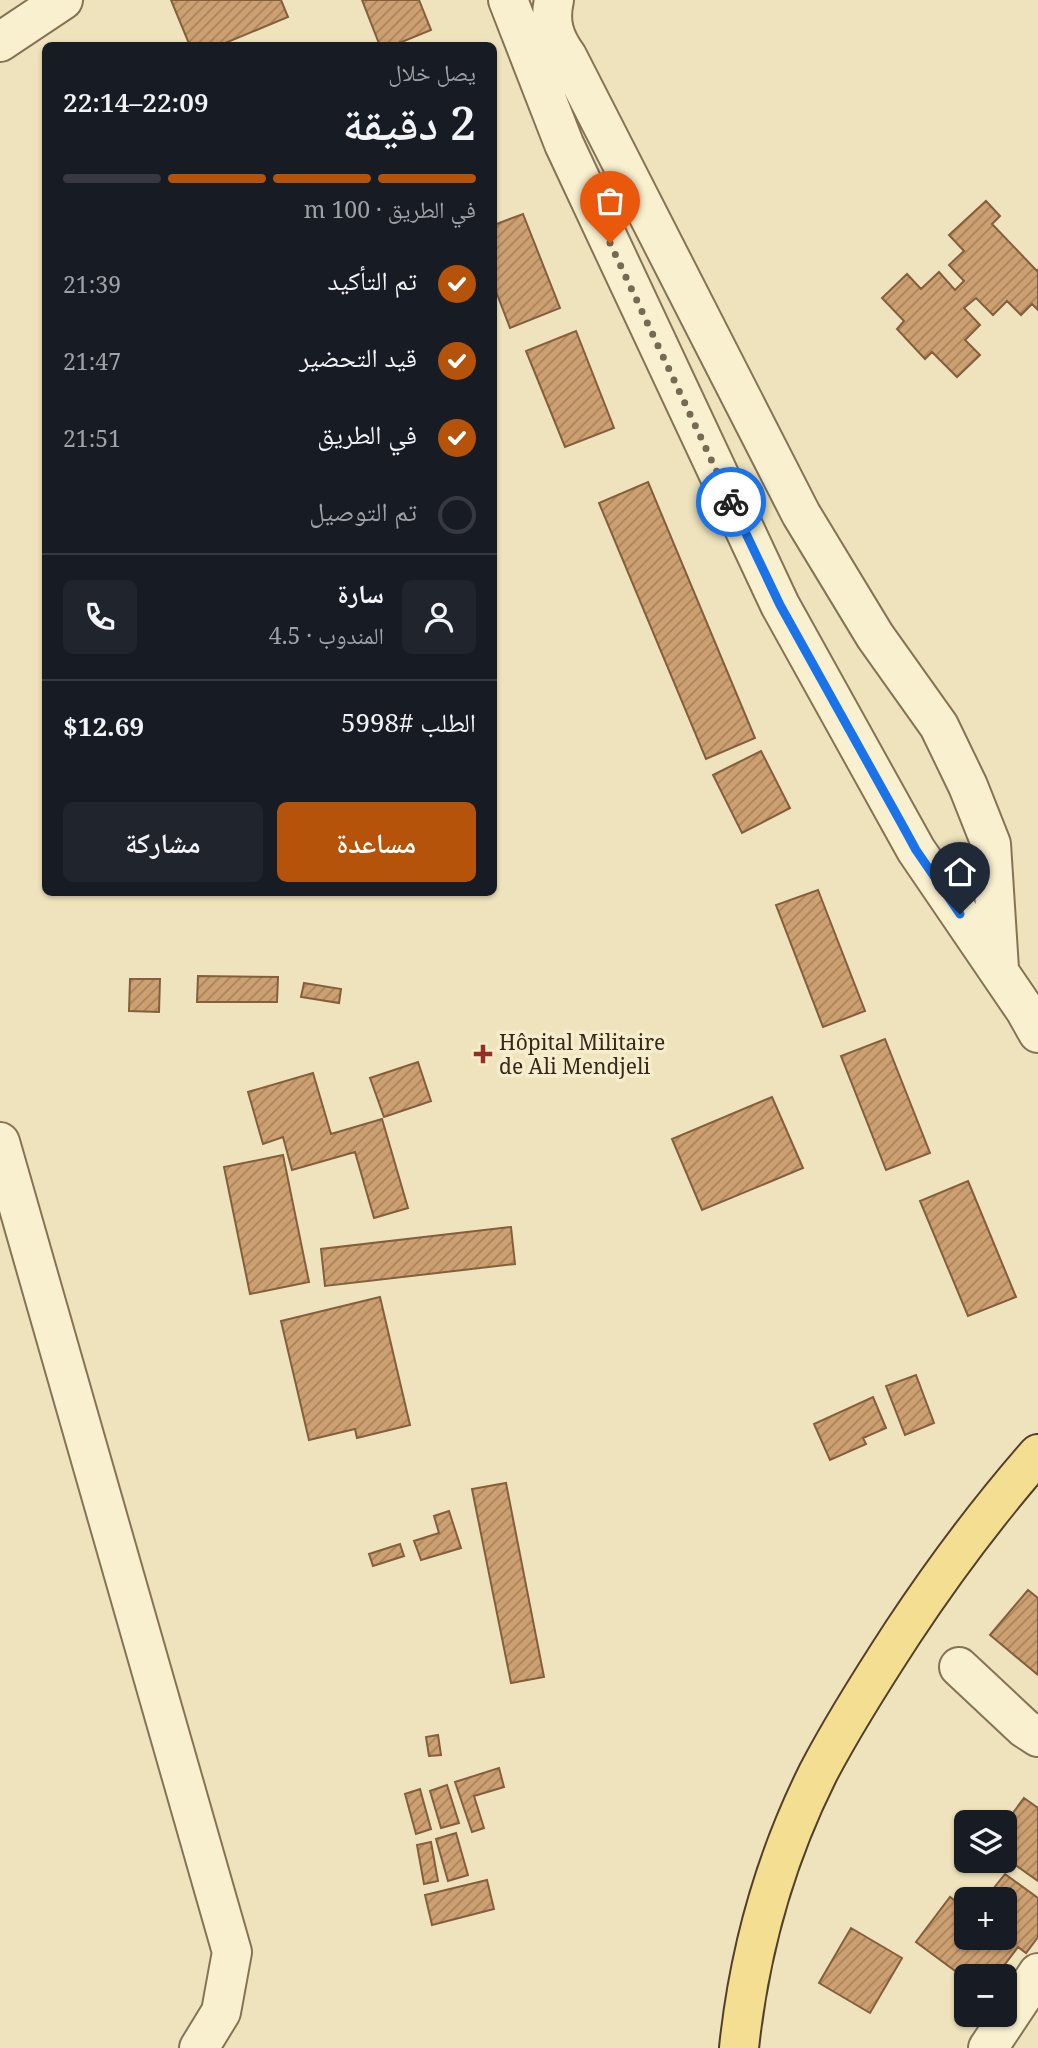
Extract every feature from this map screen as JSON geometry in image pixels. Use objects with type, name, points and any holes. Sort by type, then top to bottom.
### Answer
[{"type":"main road","points":[[739,2048],[751,1968],[764,1915],[797,1819],[818,1773],[860,1701],[927,1597],[975,1531],[1038,1454]]},
{"type":"street","points":[[0,42],[63,0]]},
{"type":"street","points":[[508,0],[564,144],[780,605],[916,850],[1038,1033]]},
{"type":"street","points":[[554,0],[553,28],[558,43],[580,81],[801,514],[875,636],[939,726],[968,786],[991,844],[999,971]]},
{"type":"street","points":[[0,1142],[232,1952],[221,2012],[199,2048]]},
{"type":"street","points":[[959,1667],[1024,1728],[1038,1737]]},
{"type":"street","points":[[988,2048],[1038,1973]]},
{"type":"building","points":[[171,0],[281,0],[288,17],[228,42],[188,42]]},
{"type":"building","points":[[362,0],[419,0],[431,30],[402,42],[378,42]]},
{"type":"building","points":[[986,201],[1000,216],[992,224],[1037,271],[1038,269],[1038,310],[1032,304],[1021,315],[1007,301],[993,315],[976,298],[964,308],[980,325],[965,340],[980,355],[957,377],[932,352],[925,359],[897,329],[904,321],[882,298],[907,274],[921,289],[939,272],[955,290],[964,281],[949,265],[964,251],[949,235]]},
{"type":"building","points":[[523,214],[560,308],[510,328],[497,294],[497,224]]},
{"type":"building","points":[[576,331],[614,428],[565,447],[526,351]]},
{"type":"building","points":[[648,482],[755,738],[706,759],[599,503]]},
{"type":"building","points":[[761,751],[790,808],[742,833],[713,775]]},
{"type":"building","points":[[818,890],[865,1011],[823,1027],[776,905]]},
{"type":"building","points":[[198,976],[278,977],[277,1002],[197,1002]]},
{"type":"building","points":[[130,979],[160,979],[159,1012],[129,1011]]},
{"type":"building","points":[[304,983],[341,989],[339,1003],[301,997]]},
{"type":"building","points":[[885,1039],[930,1153],[886,1170],[841,1056]]},
{"type":"building","points":[[418,1062],[431,1101],[384,1117],[370,1078]]},
{"type":"building","points":[[313,1073],[331,1134],[382,1119],[408,1208],[374,1218],[355,1152],[292,1170],[283,1137],[263,1144],[248,1092]]},
{"type":"building","points":[[772,1097],[803,1168],[702,1210],[672,1139]]},
{"type":"building","points":[[283,1155],[309,1282],[250,1294],[224,1167]]},
{"type":"building","points":[[968,1181],[1016,1297],[968,1316],[920,1201]]},
{"type":"building","points":[[511,1227],[515,1264],[325,1286],[321,1249]]},
{"type":"building","points":[[380,1297],[410,1425],[357,1438],[355,1429],[309,1440],[281,1321]]},
{"type":"building","points":[[916,1375],[934,1423],[905,1435],[886,1386]]},
{"type":"building","points":[[873,1397],[886,1428],[863,1438],[866,1444],[830,1460],[814,1424]]},
{"type":"building","points":[[506,1483],[544,1677],[511,1683],[472,1489]]},
{"type":"building","points":[[449,1511],[461,1548],[421,1560],[414,1541],[439,1533],[434,1516]]},
{"type":"building","points":[[400,1544],[404,1556],[373,1566],[369,1554]]},
{"type":"building","points":[[1028,1590],[1038,1598],[1038,1675],[990,1635]]},
{"type":"building","points":[[438,1735],[441,1755],[429,1756],[426,1737]]},
{"type":"building","points":[[499,1768],[504,1787],[474,1796],[484,1828],[472,1832],[455,1782]]},
{"type":"building","points":[[447,1785],[459,1823],[441,1828],[430,1791]]},
{"type":"building","points":[[420,1789],[431,1829],[416,1834],[405,1794]]},
{"type":"building","points":[[1024,1798],[1038,1808],[1038,1881],[1017,1866],[1015,1810]]},
{"type":"building","points":[[456,1833],[468,1875],[448,1881],[436,1839]]},
{"type":"building","points":[[431,1842],[438,1881],[424,1884],[417,1845]]},
{"type":"building","points":[[1005,1874],[1038,1898],[1038,1937],[1026,1953],[1017,1948],[1017,1887],[995,1887]]},
{"type":"building","points":[[487,1880],[494,1909],[432,1925],[425,1895]]},
{"type":"building","points":[[950,1897],[954,1900],[954,1950],[1016,1950],[1005,1964],[954,1964],[954,1970],[916,1942]]},
{"type":"building","points":[[851,1928],[902,1958],[870,2013],[819,1983]]},
{"type":"way so far","points":[[610,243],[731,502]]},
{"type":"place","name":"Hôpital Militaire de Ali Mendjeli","points":[[483,1054]]},
{"type":"route","points":[[731,502],[780,605],[916,850],[960,914]]}]
